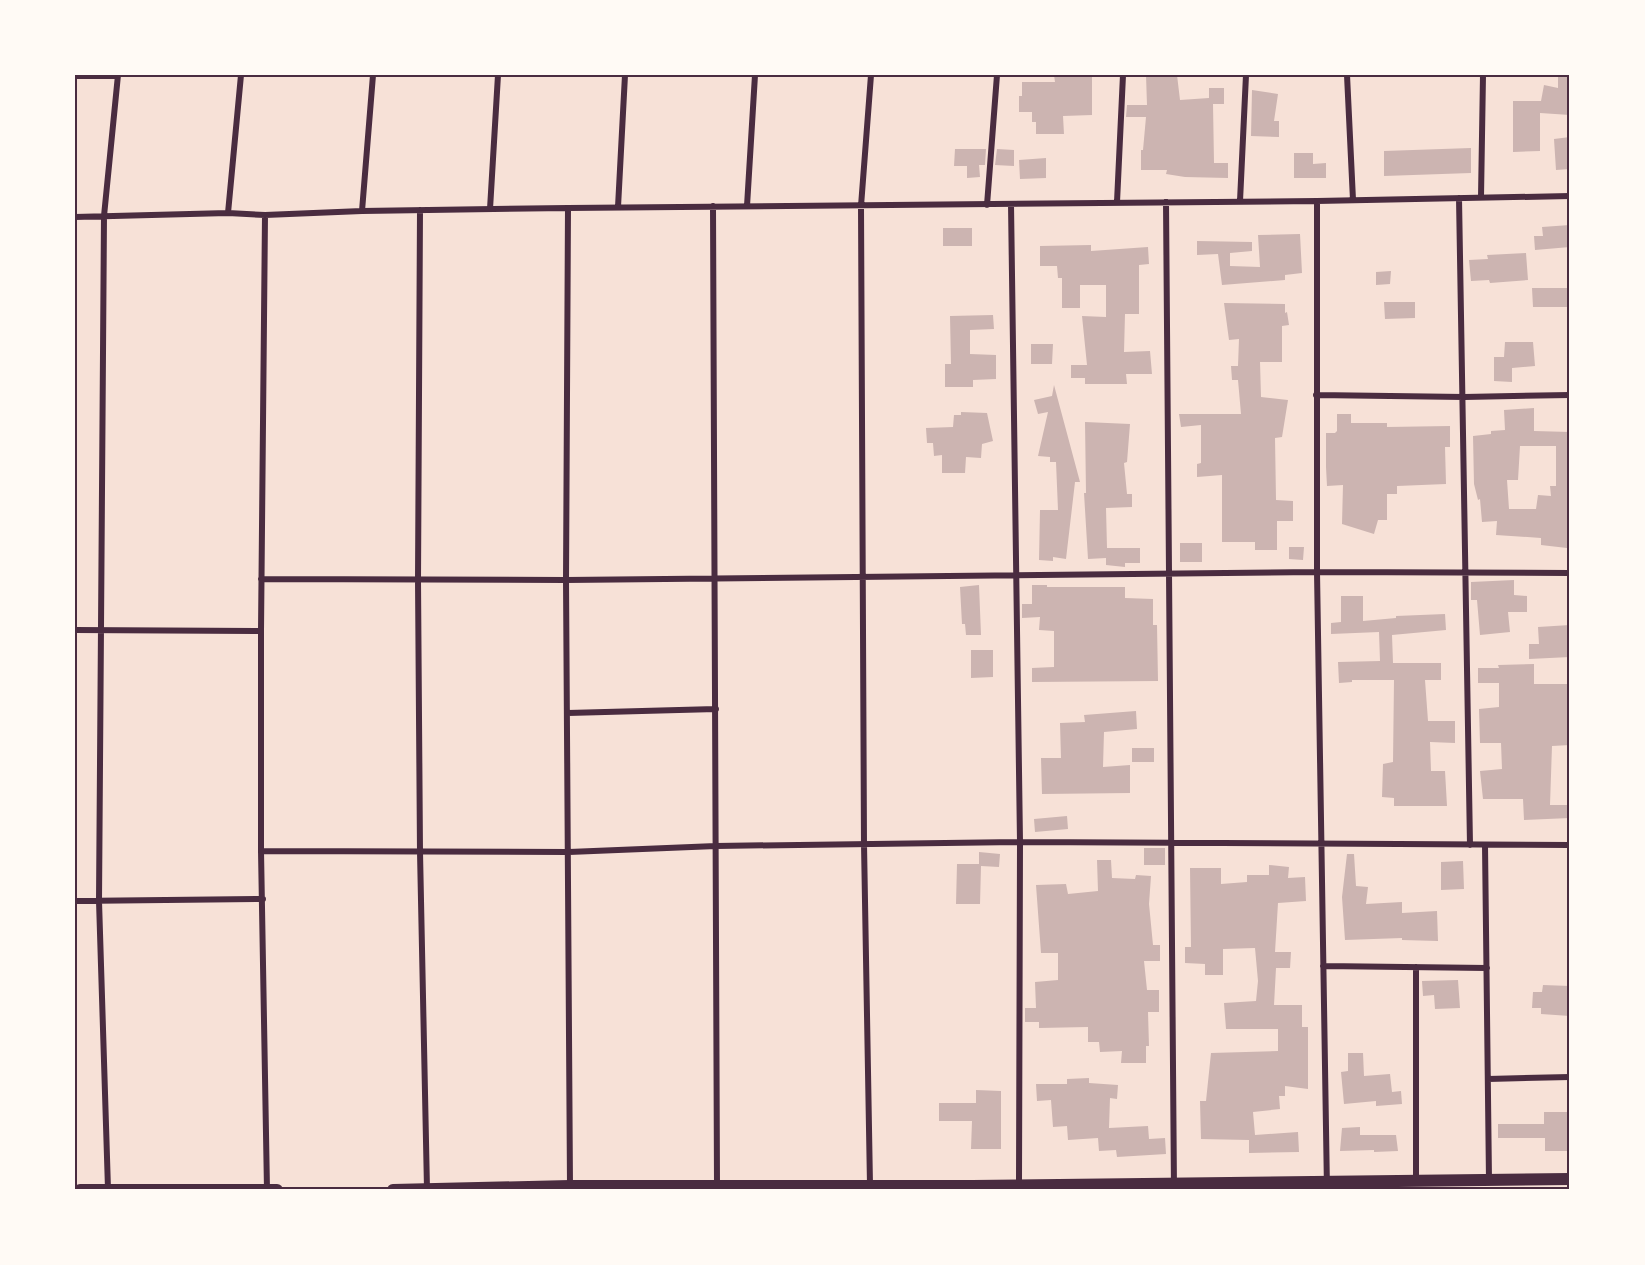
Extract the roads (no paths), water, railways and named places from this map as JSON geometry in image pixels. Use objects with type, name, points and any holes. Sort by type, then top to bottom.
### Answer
[{"type":"main road","points":[[393,1190],[717,1185],[1327,1185],[1416,1180],[1462,1185],[1489,1180],[1570,1179]]},
{"type":"main road","points":[[80,1190],[277,1190]]},
{"type":"street","points":[[228,213],[242,75]]},
{"type":"street","points":[[362,211],[373,75]]},
{"type":"street","points":[[490,209],[498,75]]},
{"type":"street","points":[[618,207],[625,75]]},
{"type":"street","points":[[747,206],[755,75]]},
{"type":"street","points":[[870,1185],[864,844],[861,206],[872,75]]},
{"type":"street","points":[[987,205],[996,75]]},
{"type":"street","points":[[1117,202],[1123,75]]},
{"type":"street","points":[[1240,201],[1246,75]]},
{"type":"street","points":[[1347,75],[1353,200]]},
{"type":"street","points":[[1480,197],[1483,75]]},
{"type":"street","points":[[75,76],[118,76],[104,216],[99,901],[108,1189]]},
{"type":"street","points":[[75,217],[228,213],[264,215],[568,207],[987,205],[1570,196]]},
{"type":"street","points":[[1459,198],[1470,845]]},
{"type":"street","points":[[1317,201],[1317,572],[1327,1185]]},
{"type":"street","points":[[1166,202],[1174,1186]]},
{"type":"street","points":[[1011,204],[1020,842],[1019,1184]]},
{"type":"street","points":[[713,206],[717,1185]]},
{"type":"street","points":[[568,207],[566,580],[570,1186]]},
{"type":"street","points":[[420,210],[418,580],[420,852],[427,1189]]},
{"type":"street","points":[[264,215],[261,851],[267,1190]]},
{"type":"street","points":[[1316,395],[1464,397],[1570,395]]},
{"type":"street","points":[[261,579],[566,580],[1169,573],[1570,573]]},
{"type":"street","points":[[75,630],[261,631]]},
{"type":"street","points":[[568,713],[716,709]]},
{"type":"street","points":[[261,851],[569,852],[716,846],[1020,842],[1570,845]]},
{"type":"street","points":[[1485,845],[1489,1180]]},
{"type":"street","points":[[75,901],[262,899]]},
{"type":"street","points":[[1323,966],[1487,968]]},
{"type":"street","points":[[1416,967],[1416,1180]]},
{"type":"street","points":[[1488,1078],[1570,1077]]}]
